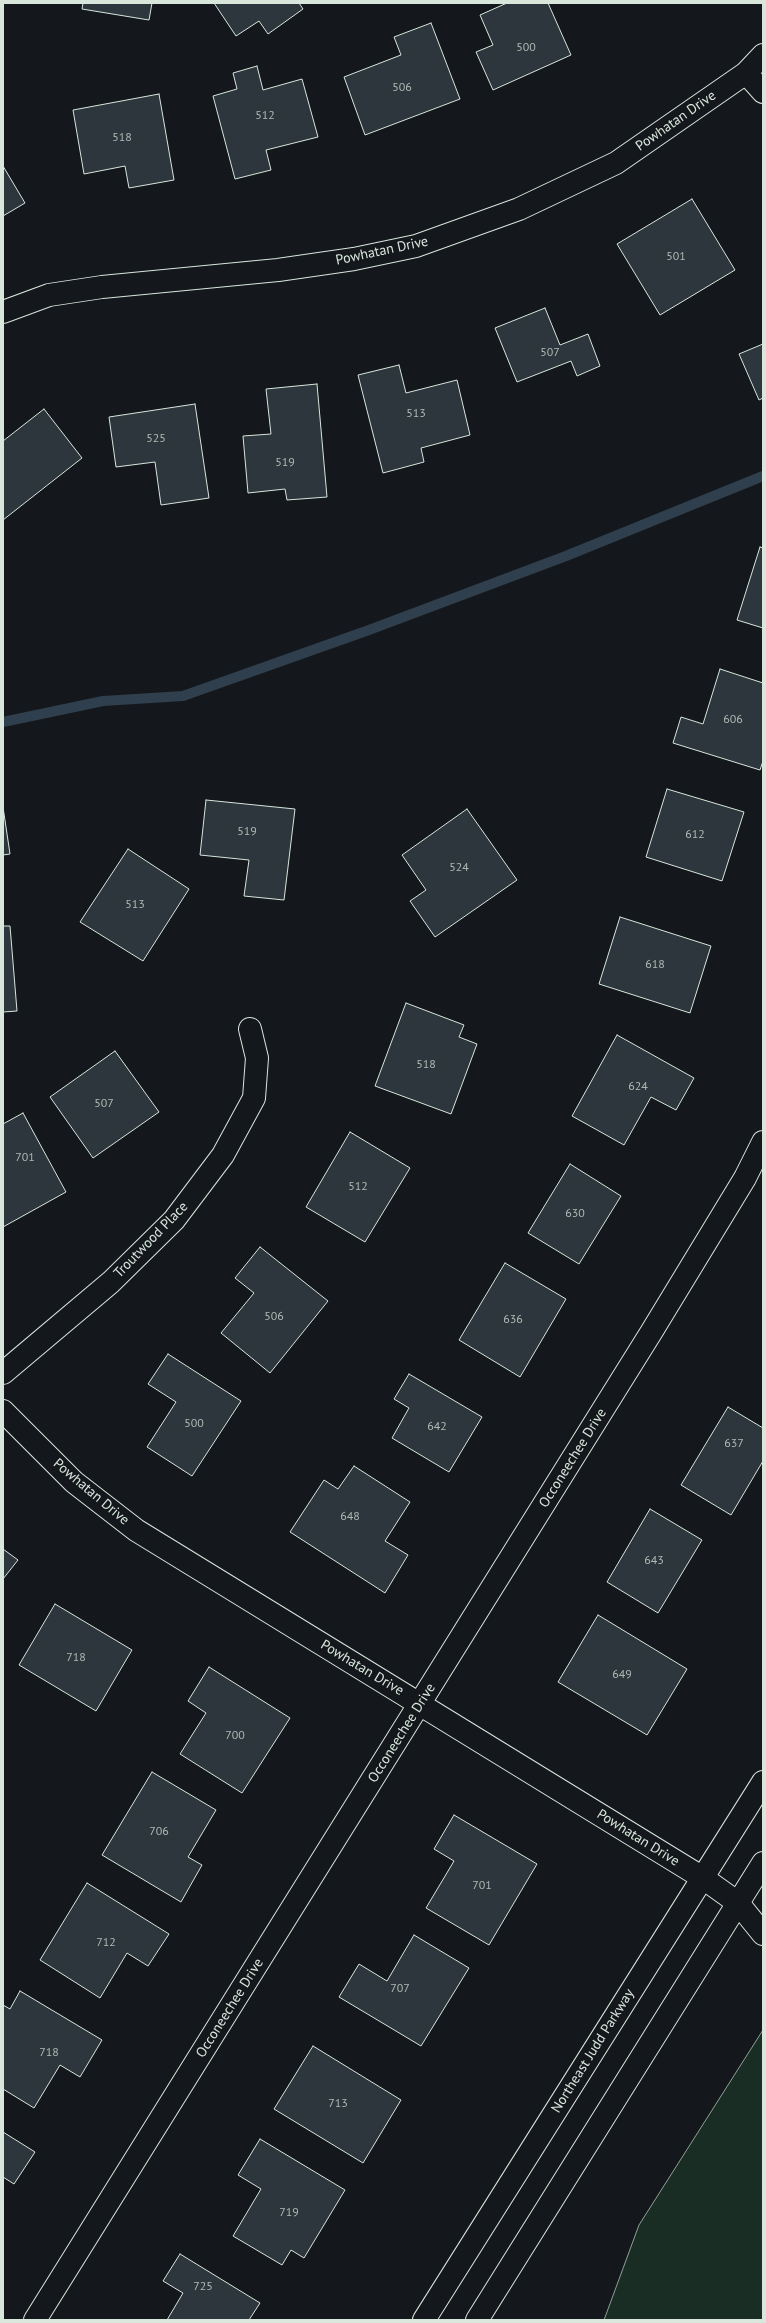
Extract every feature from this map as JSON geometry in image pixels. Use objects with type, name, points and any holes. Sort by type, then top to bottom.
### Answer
[{"type":"main road","name":"Powhatan Drive","points":[[3,312],[49,295],[102,287],[278,270],[354,259],[416,246],[519,209],[616,163],[746,73],[763,55]]},
{"type":"main road","points":[[746,73],[763,92]]},
{"type":"main road","name":"Troutwood Place","points":[[3,1373],[111,1282],[174,1220],[223,1155],[254,1098],[256,1058],[250,1029]]},
{"type":"main road","name":"Occoneechee Drive","points":[[35,2320],[421,1704],[660,1318],[745,1178],[763,1142]]},
{"type":"main road","name":"Powhatan Drive","points":[[3,1411],[74,1482],[136,1530],[703,1878],[738,1903]]},
{"type":"main road","name":"Northeast Judd Parkway","points":[[424,2320],[763,1782]]},
{"type":"main road","points":[[477,2320],[763,1863]]},
{"type":"main road","points":[[738,1903],[763,1906]]},
{"type":"main road","points":[[738,1903],[763,1934]]},
{"type":"green space","points":[[763,2030],[763,2320],[604,2320],[639,2225]]},
{"type":"building","points":[[83,3],[152,3],[149,20],[82,9]]},
{"type":"building","points":[[214,3],[299,3],[303,9],[268,34],[259,21],[236,36]]},
{"type":"building","points":[[507,3],[548,3],[571,55],[493,90],[476,52],[493,45],[480,15]]},
{"type":"building","points":[[431,23],[460,99],[365,135],[344,77],[401,55],[394,37]]},
{"type":"building","points":[[257,66],[263,90],[302,79],[318,137],[266,150],[271,170],[235,179],[213,96],[237,89],[233,73]]},
{"type":"building","points":[[159,94],[174,180],[129,188],[125,166],[84,174],[73,110]]},
{"type":"building","points":[[3,166],[25,203],[3,216]]},
{"type":"building","points":[[692,199],[735,270],[660,315],[617,244]]},
{"type":"building","points":[[545,308],[560,345],[588,334],[600,366],[577,376],[571,361],[517,382],[495,328]]},
{"type":"building","points":[[763,344],[763,398],[759,400],[739,354]]},
{"type":"building","points":[[399,365],[406,393],[457,380],[470,435],[421,448],[424,462],[383,473],[358,375]]},
{"type":"building","points":[[317,384],[327,497],[287,500],[285,489],[248,493],[243,436],[271,434],[266,389]]},
{"type":"building","points":[[195,404],[209,498],[161,505],[155,462],[116,467],[109,417]]},
{"type":"building","points":[[44,409],[82,458],[3,520],[3,441]]},
{"type":"building","points":[[760,547],[763,548],[763,628],[737,620]]},
{"type":"building","points":[[720,669],[763,683],[763,761],[760,770],[673,743],[681,717],[703,724]]},
{"type":"building","points":[[667,789],[744,812],[722,881],[646,857]]},
{"type":"building","points":[[206,800],[295,809],[284,900],[244,896],[249,860],[200,855]]},
{"type":"building","points":[[3,807],[10,854],[3,855]]},
{"type":"building","points":[[467,809],[517,880],[435,937],[410,901],[426,890],[402,855]]},
{"type":"building","points":[[128,849],[189,889],[143,961],[80,922]]},
{"type":"building","points":[[620,917],[711,946],[690,1013],[599,984]]},
{"type":"building","points":[[3,926],[10,926],[17,1011],[3,1012]]},
{"type":"building","points":[[406,1003],[464,1025],[459,1037],[477,1044],[451,1114],[375,1086]]},
{"type":"building","points":[[617,1035],[694,1078],[676,1110],[651,1097],[624,1145],[572,1116]]},
{"type":"building","points":[[115,1051],[159,1112],[93,1158],[50,1097]]},
{"type":"building","points":[[23,1113],[66,1192],[3,1227],[3,1124]]},
{"type":"building","points":[[350,1132],[410,1168],[365,1242],[306,1207]]},
{"type":"building","points":[[570,1164],[621,1196],[579,1264],[528,1233]]},
{"type":"building","points":[[260,1247],[328,1301],[270,1373],[221,1333],[254,1293],[235,1278]]},
{"type":"building","points":[[505,1263],[566,1299],[520,1377],[459,1340]]},
{"type":"building","points":[[168,1354],[241,1401],[192,1476],[147,1447],[176,1402],[148,1384]]},
{"type":"building","points":[[409,1374],[482,1417],[449,1472],[392,1438],[409,1408],[394,1399]]},
{"type":"building","points":[[728,1407],[763,1428],[763,1461],[731,1515],[681,1485]]},
{"type":"building","points":[[354,1466],[410,1502],[385,1541],[408,1555],[385,1593],[290,1532],[324,1480],[338,1489]]},
{"type":"building","points":[[650,1509],[702,1540],[658,1613],[607,1582]]},
{"type":"building","points":[[3,1549],[18,1560],[3,1579]]},
{"type":"building","points":[[55,1604],[132,1650],[96,1711],[19,1665]]},
{"type":"building","points":[[598,1615],[687,1669],[647,1735],[558,1682]]},
{"type":"building","points":[[209,1667],[290,1718],[242,1793],[180,1754],[206,1713],[188,1701]]},
{"type":"building","points":[[152,1772],[216,1810],[188,1857],[202,1865],[181,1902],[102,1855]]},
{"type":"building","points":[[454,1815],[537,1864],[489,1945],[426,1908],[454,1861],[434,1849]]},
{"type":"building","points":[[87,1883],[169,1934],[148,1966],[127,1953],[100,1998],[40,1960]]},
{"type":"building","points":[[414,1935],[469,1968],[421,2046],[339,1997],[359,1964],[387,1981]]},
{"type":"building","points":[[20,1991],[102,2040],[80,2077],[60,2065],[34,2108],[3,2089],[3,2005],[10,2009]]},
{"type":"building","points":[[313,2046],[401,2100],[363,2163],[274,2109]]},
{"type":"building","points":[[3,2132],[35,2152],[14,2184],[3,2177]]},
{"type":"building","points":[[260,2139],[345,2190],[304,2258],[291,2250],[282,2265],[233,2236],[261,2189],[238,2175]]},
{"type":"building","points":[[180,2254],[260,2303],[249,2320],[167,2320],[183,2293],[163,2281]]},
{"type":"waterway","points":[[3,722],[103,701],[183,696],[369,630],[566,556],[763,476]]}]
